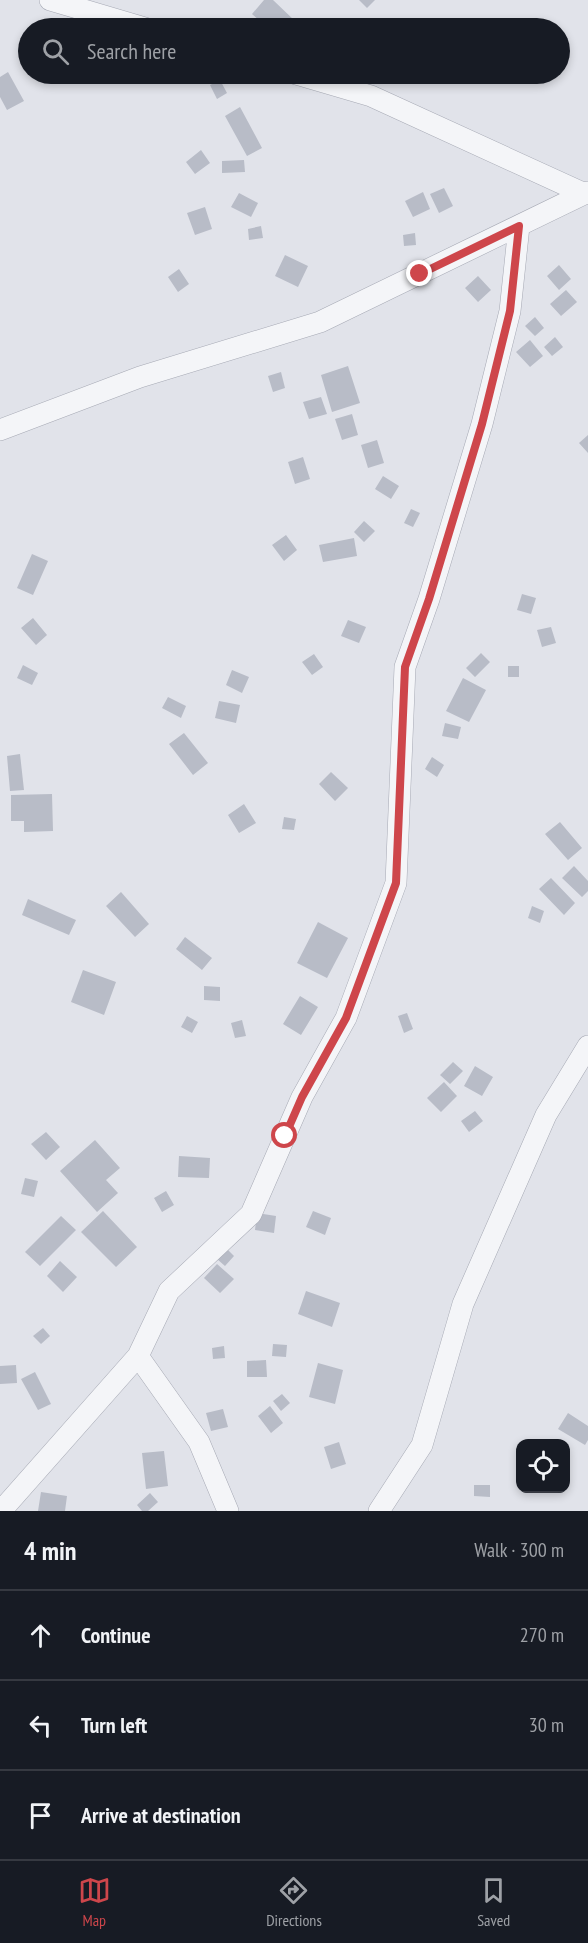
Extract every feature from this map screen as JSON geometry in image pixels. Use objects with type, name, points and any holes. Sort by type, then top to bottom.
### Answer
[{"type":"street","points":[[50,0],[111,18]]},
{"type":"street","points":[[330,84],[370,96],[587,193]]},
{"type":"street","points":[[0,430],[140,377],[320,322],[587,193]]},
{"type":"street","points":[[1,1511],[138,1356],[169,1291],[251,1214],[302,1097],[346,1018],[396,883],[405,667],[429,599],[482,424],[510,311],[519,226]]},
{"type":"street","points":[[379,1511],[422,1445],[463,1304],[546,1115],[588,1046]]},
{"type":"street","points":[[138,1356],[199,1442],[228,1511]]},
{"type":"building","points":[[264,0],[273,0],[292,18],[257,18],[252,14]]},
{"type":"building","points":[[359,0],[375,0],[367,8]]},
{"type":"building","points":[[8,72],[24,101],[7,110],[0,97],[0,77]]},
{"type":"building","points":[[222,84],[227,93],[217,99],[210,85]]},
{"type":"building","points":[[240,107],[262,148],[247,156],[225,116]]},
{"type":"building","points":[[201,150],[210,163],[195,174],[186,162]]},
{"type":"building","points":[[244,160],[245,172],[222,173],[222,161]]},
{"type":"building","points":[[444,188],[453,206],[439,213],[430,194]]},
{"type":"building","points":[[423,192],[430,209],[413,217],[405,201]]},
{"type":"building","points":[[239,193],[258,203],[251,217],[231,207]]},
{"type":"building","points":[[205,207],[212,229],[195,235],[187,213]]},
{"type":"building","points":[[261,226],[263,238],[249,240],[248,229]]},
{"type":"building","points":[[415,233],[416,245],[404,246],[403,235]]},
{"type":"building","points":[[285,255],[308,266],[298,287],[275,276]]},
{"type":"building","points":[[559,265],[571,279],[559,290],[547,276]]},
{"type":"building","points":[[179,269],[189,284],[178,292],[168,277]]},
{"type":"building","points":[[478,276],[491,290],[478,302],[465,288]]},
{"type":"building","points":[[566,290],[577,302],[561,316],[550,304]]},
{"type":"building","points":[[535,317],[544,328],[535,336],[525,326]]},
{"type":"building","points":[[555,337],[563,347],[552,356],[544,347]]},
{"type":"building","points":[[530,340],[543,356],[530,367],[516,352]]},
{"type":"building","points":[[348,366],[360,403],[332,412],[321,375]]},
{"type":"building","points":[[281,372],[285,388],[273,392],[268,376]]},
{"type":"building","points":[[321,397],[327,414],[309,419],[303,402]]},
{"type":"building","points":[[352,414],[358,435],[342,440],[335,419]]},
{"type":"building","points":[[588,435],[588,453],[579,443]]},
{"type":"building","points":[[377,440],[384,463],[368,468],[361,445]]},
{"type":"building","points":[[303,457],[310,479],[295,484],[288,462]]},
{"type":"building","points":[[383,476],[399,486],[391,499],[375,489]]},
{"type":"building","points":[[411,509],[420,513],[413,527],[404,523]]},
{"type":"building","points":[[364,521],[375,531],[364,542],[354,532]]},
{"type":"building","points":[[286,535],[297,550],[284,561],[272,545]]},
{"type":"building","points":[[354,538],[357,556],[323,562],[319,545]]},
{"type":"building","points":[[32,554],[48,561],[33,595],[17,588]]},
{"type":"building","points":[[522,594],[536,598],[531,614],[517,610]]},
{"type":"building","points":[[33,618],[47,635],[36,645],[21,628]]},
{"type":"building","points":[[348,620],[366,627],[359,643],[341,636]]},
{"type":"building","points":[[551,627],[556,643],[542,647],[537,630]]},
{"type":"building","points":[[481,653],[490,662],[475,677],[466,668]]},
{"type":"building","points":[[314,654],[323,667],[312,675],[302,662]]},
{"type":"building","points":[[23,665],[38,673],[32,685],[17,678]]},
{"type":"building","points":[[508,666],[519,666],[519,677],[508,677]]},
{"type":"building","points":[[232,670],[249,677],[242,693],[226,685]]},
{"type":"building","points":[[463,678],[486,690],[469,722],[446,711]]},
{"type":"building","points":[[168,697],[186,706],[181,718],[162,708]]},
{"type":"building","points":[[219,701],[240,705],[236,723],[215,718]]},
{"type":"building","points":[[445,723],[461,727],[458,739],[442,736]]},
{"type":"building","points":[[184,733],[208,763],[193,775],[169,744]]},
{"type":"building","points":[[20,754],[24,790],[10,791],[7,756]]},
{"type":"building","points":[[432,757],[444,765],[437,777],[425,769]]},
{"type":"building","points":[[331,772],[348,788],[335,801],[319,784]]},
{"type":"building","points":[[52,794],[53,831],[24,832],[24,821],[11,821],[11,795]]},
{"type":"building","points":[[244,804],[256,823],[239,833],[228,815]]},
{"type":"building","points":[[284,817],[296,819],[294,830],[282,829]]},
{"type":"building","points":[[560,822],[582,848],[568,860],[545,834]]},
{"type":"building","points":[[574,866],[588,881],[588,891],[582,897],[562,878]]},
{"type":"building","points":[[551,878],[575,903],[564,915],[539,889]]},
{"type":"building","points":[[121,892],[149,924],[135,937],[106,906]]},
{"type":"building","points":[[28,899],[76,920],[69,935],[22,915]]},
{"type":"building","points":[[532,906],[544,911],[540,923],[528,918]]},
{"type":"building","points":[[318,922],[348,938],[327,978],[297,963]]},
{"type":"building","points":[[185,937],[212,958],[202,970],[176,949]]},
{"type":"building","points":[[83,970],[116,982],[104,1015],[71,1002]]},
{"type":"building","points":[[204,986],[220,987],[220,1001],[204,1000]]},
{"type":"building","points":[[300,996],[318,1007],[301,1035],[283,1024]]},
{"type":"building","points":[[407,1013],[413,1029],[404,1033],[398,1016]]},
{"type":"building","points":[[187,1016],[198,1022],[192,1033],[181,1027]]},
{"type":"building","points":[[242,1020],[246,1036],[235,1038],[231,1023]]},
{"type":"building","points":[[453,1062],[463,1071],[450,1084],[440,1075]]},
{"type":"building","points":[[475,1066],[493,1077],[482,1096],[464,1086]]},
{"type":"building","points":[[444,1082],[457,1096],[441,1112],[427,1098]]},
{"type":"building","points":[[475,1111],[483,1121],[469,1132],[461,1121]]},
{"type":"building","points":[[46,1132],[60,1147],[46,1160],[31,1144]]},
{"type":"building","points":[[95,1140],[120,1168],[106,1180],[118,1193],[97,1212],[60,1171]]},
{"type":"building","points":[[179,1156],[210,1158],[209,1178],[178,1177]]},
{"type":"building","points":[[25,1178],[38,1181],[34,1197],[21,1194]]},
{"type":"building","points":[[166,1191],[174,1205],[162,1212],[154,1198]]},
{"type":"building","points":[[103,1211],[137,1247],[116,1267],[81,1232]]},
{"type":"building","points":[[313,1211],[331,1218],[325,1235],[306,1227]]},
{"type":"building","points":[[257,1213],[276,1216],[274,1233],[255,1230]]},
{"type":"building","points":[[61,1216],[76,1230],[40,1266],[25,1252]]},
{"type":"building","points":[[226,1248],[234,1256],[225,1266],[217,1259]]},
{"type":"building","points":[[60,1261],[77,1277],[63,1292],[47,1276]]},
{"type":"building","points":[[217,1264],[234,1279],[220,1293],[204,1278]]},
{"type":"building","points":[[306,1291],[340,1303],[332,1327],[298,1314]]},
{"type":"building","points":[[43,1328],[50,1336],[41,1344],[33,1336]]},
{"type":"building","points":[[273,1344],[287,1345],[286,1357],[272,1356]]},
{"type":"building","points":[[224,1346],[225,1358],[213,1359],[212,1348]]},
{"type":"building","points":[[266,1360],[267,1377],[247,1377],[247,1361]]},
{"type":"building","points":[[318,1363],[343,1370],[335,1404],[309,1397]]},
{"type":"building","points":[[16,1365],[17,1383],[0,1384],[0,1366]]},
{"type":"building","points":[[35,1372],[51,1404],[38,1410],[21,1379]]},
{"type":"building","points":[[282,1394],[290,1403],[281,1411],[273,1401]]},
{"type":"building","points":[[270,1406],[283,1423],[271,1433],[258,1416]]},
{"type":"building","points":[[223,1409],[228,1427],[211,1431],[206,1413]]},
{"type":"building","points":[[568,1413],[588,1426],[588,1440],[585,1445],[558,1429]]},
{"type":"building","points":[[339,1442],[346,1464],[331,1469],[324,1447]]},
{"type":"building","points":[[164,1451],[168,1486],[146,1489],[142,1453]]},
{"type":"building","points":[[474,1485],[490,1485],[490,1497],[474,1496]]},
{"type":"building","points":[[41,1492],[67,1496],[65,1511],[38,1511]]},
{"type":"building","points":[[150,1493],[158,1502],[148,1511],[142,1511],[137,1505]]},
{"type":"route","points":[[285,1136],[302,1097],[346,1018],[396,883],[405,667],[429,599],[482,424],[510,311],[519,226],[420,274]]}]
